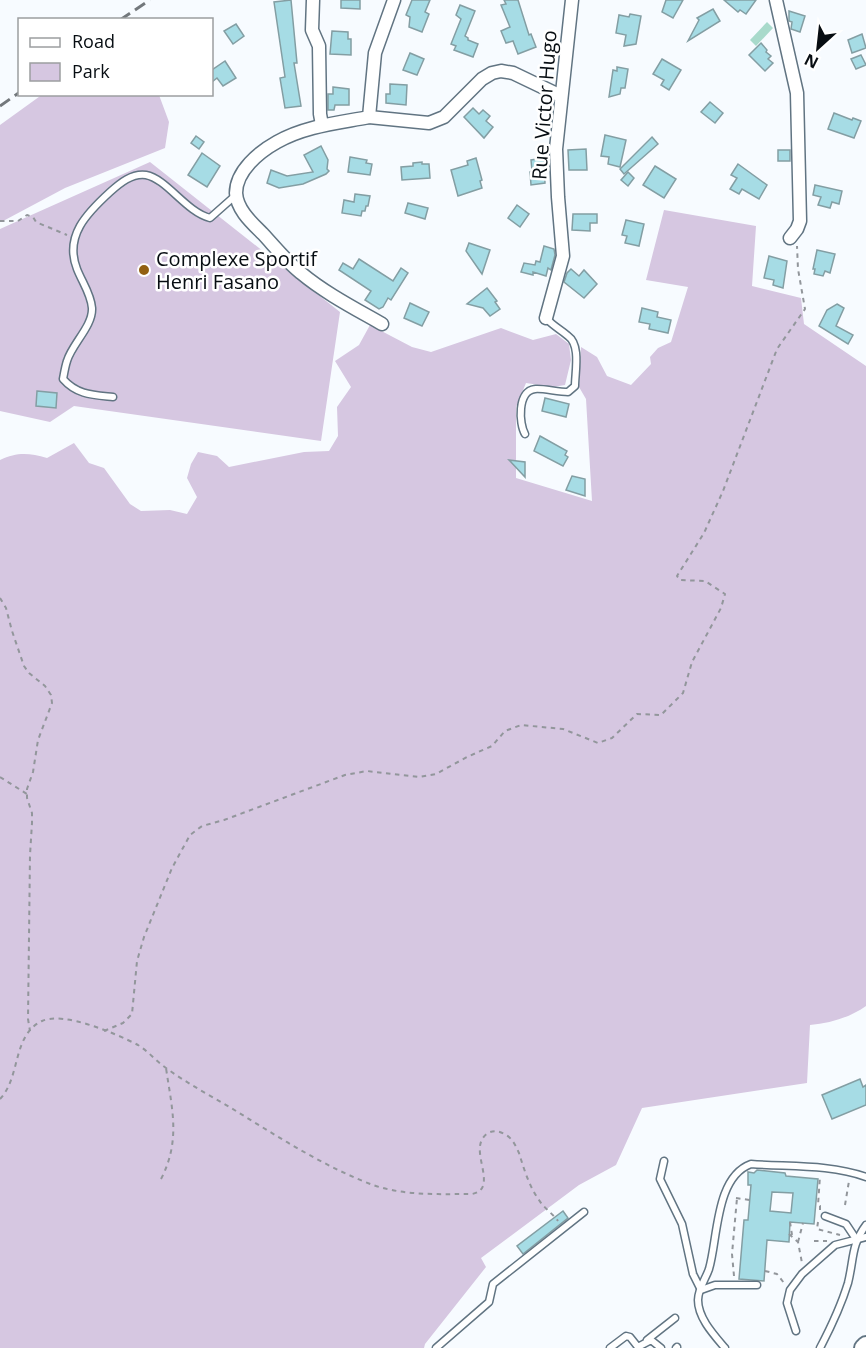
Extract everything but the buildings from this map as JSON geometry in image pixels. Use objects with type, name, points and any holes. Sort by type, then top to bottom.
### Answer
[{"type":"street","points":[[312,0],[312,30],[319,46],[322,125]]},
{"type":"street","points":[[369,117],[375,53],[394,0]]},
{"type":"street","name":"Rue Victor Hugo","points":[[546,318],[563,256],[556,149],[572,0]]},
{"type":"street","points":[[776,0],[797,93],[800,221],[790,238]]},
{"type":"street","points":[[382,324],[340,300],[300,273],[244,214],[236,195],[238,179],[258,156],[277,142],[322,125],[369,117],[429,123],[444,117],[482,79],[492,73],[501,71],[513,73],[561,96]]},
{"type":"lane","points":[[112,397],[86,394],[72,389],[63,379],[67,362],[92,309],[76,267],[72,249],[79,225],[88,212],[122,181],[135,176],[147,175],[200,215],[210,218],[236,195]]},
{"type":"lane","points":[[525,434],[521,428],[521,405],[530,391],[535,389],[568,392],[574,386],[576,347],[571,337],[546,318]]},
{"type":"lane","points":[[664,1161],[660,1179],[682,1224],[693,1274],[701,1290]]},
{"type":"lane","points":[[725,1348],[708,1327],[699,1308],[698,1298],[710,1267],[718,1216],[724,1197],[742,1167],[751,1164],[812,1167],[866,1177]]},
{"type":"lane","points":[[436,1348],[489,1302],[492,1284],[584,1212]]},
{"type":"lane","points":[[825,1216],[846,1224],[856,1239]]},
{"type":"lane","points":[[820,1348],[833,1323],[848,1283],[856,1239],[866,1225]]},
{"type":"lane","points":[[796,1331],[787,1303],[790,1290],[804,1271],[835,1245],[866,1237]]},
{"type":"lane","points":[[701,1290],[715,1285],[757,1285]]},
{"type":"lane","points":[[610,1348],[626,1336],[630,1337],[638,1347],[675,1318]]},
{"type":"lane","points":[[646,1341],[654,1341],[661,1348]]},
{"type":"path","points":[[0,222],[18,221],[27,215],[33,217],[36,222],[74,238]]},
{"type":"path","points":[[104,1031],[123,1023],[132,1014],[137,961],[144,937],[172,868],[190,835],[202,826],[345,776],[367,771],[419,777],[436,774],[492,746],[505,731],[521,724],[563,729],[598,743],[612,738],[637,714],[661,715],[683,693],[692,662],[721,608],[725,594],[705,581],[680,580],[677,576],[704,533],[723,491],[777,349],[805,309],[796,243],[790,238]]},
{"type":"path","points":[[0,598],[6,608],[24,666],[45,686],[51,695],[52,703],[38,740],[37,755],[27,794],[32,823],[28,1019],[30,1031]]},
{"type":"path","points":[[0,777],[27,794]]},
{"type":"path","points":[[0,1099],[12,1080],[21,1045],[30,1031],[41,1022],[50,1019],[65,1019],[104,1031],[140,1046],[166,1068],[325,1163],[396,1192],[478,1193],[483,1187],[480,1146],[483,1138],[489,1132],[499,1131],[509,1136],[540,1202],[548,1208],[564,1228]]},
{"type":"path","points":[[161,1179],[170,1163],[174,1143],[174,1119],[166,1068]]},
{"type":"path","points":[[845,1205],[850,1173]]},
{"type":"path","points":[[724,1197],[750,1200]]},
{"type":"path","points":[[734,1276],[732,1254],[737,1198]]},
{"type":"path","points":[[790,1222],[791,1235],[798,1242]]},
{"type":"path","points":[[803,1223],[798,1242],[804,1271]]},
{"type":"path","points":[[814,1241],[836,1242]]},
{"type":"path","points":[[765,1271],[777,1274],[790,1290]]},
{"type":"green space","points":[[40,96],[159,96],[169,122],[165,148],[65,188],[5,220],[0,220],[0,125]]},
{"type":"green space","name":"Complexe Sportif Henri Fasano","points":[[150,162],[340,312],[321,441],[74,406],[50,422],[0,411],[0,229]]},
{"type":"green space","points":[[664,210],[756,226],[752,286],[801,298],[804,324],[866,366],[866,1006],[839,1019],[810,1025],[807,1083],[642,1108],[616,1165],[579,1185],[481,1258],[486,1267],[424,1348],[0,1348],[0,460],[23,454],[47,458],[74,443],[89,463],[104,468],[130,504],[141,511],[170,510],[187,514],[197,497],[187,478],[198,452],[217,456],[229,467],[304,452],[329,451],[338,436],[337,407],[351,387],[335,361],[359,345],[370,325],[412,347],[431,352],[501,328],[533,340],[556,334],[569,344],[571,360],[565,385],[553,387],[526,383],[516,407],[516,478],[592,501],[586,399],[579,387],[581,347],[597,357],[607,376],[631,385],[651,364],[650,357],[658,348],[671,342],[688,287],[646,280]]},
{"type":"shaded area","points":[[767,22],[773,28],[756,46],[750,40]]},
{"type":"railway","points":[[123,18],[150,0]]},
{"type":"railway","points":[[0,106],[18,93]]},
{"type":"place","name":"Complexe Sportif Henri Fasano","points":[[144,270]]}]
